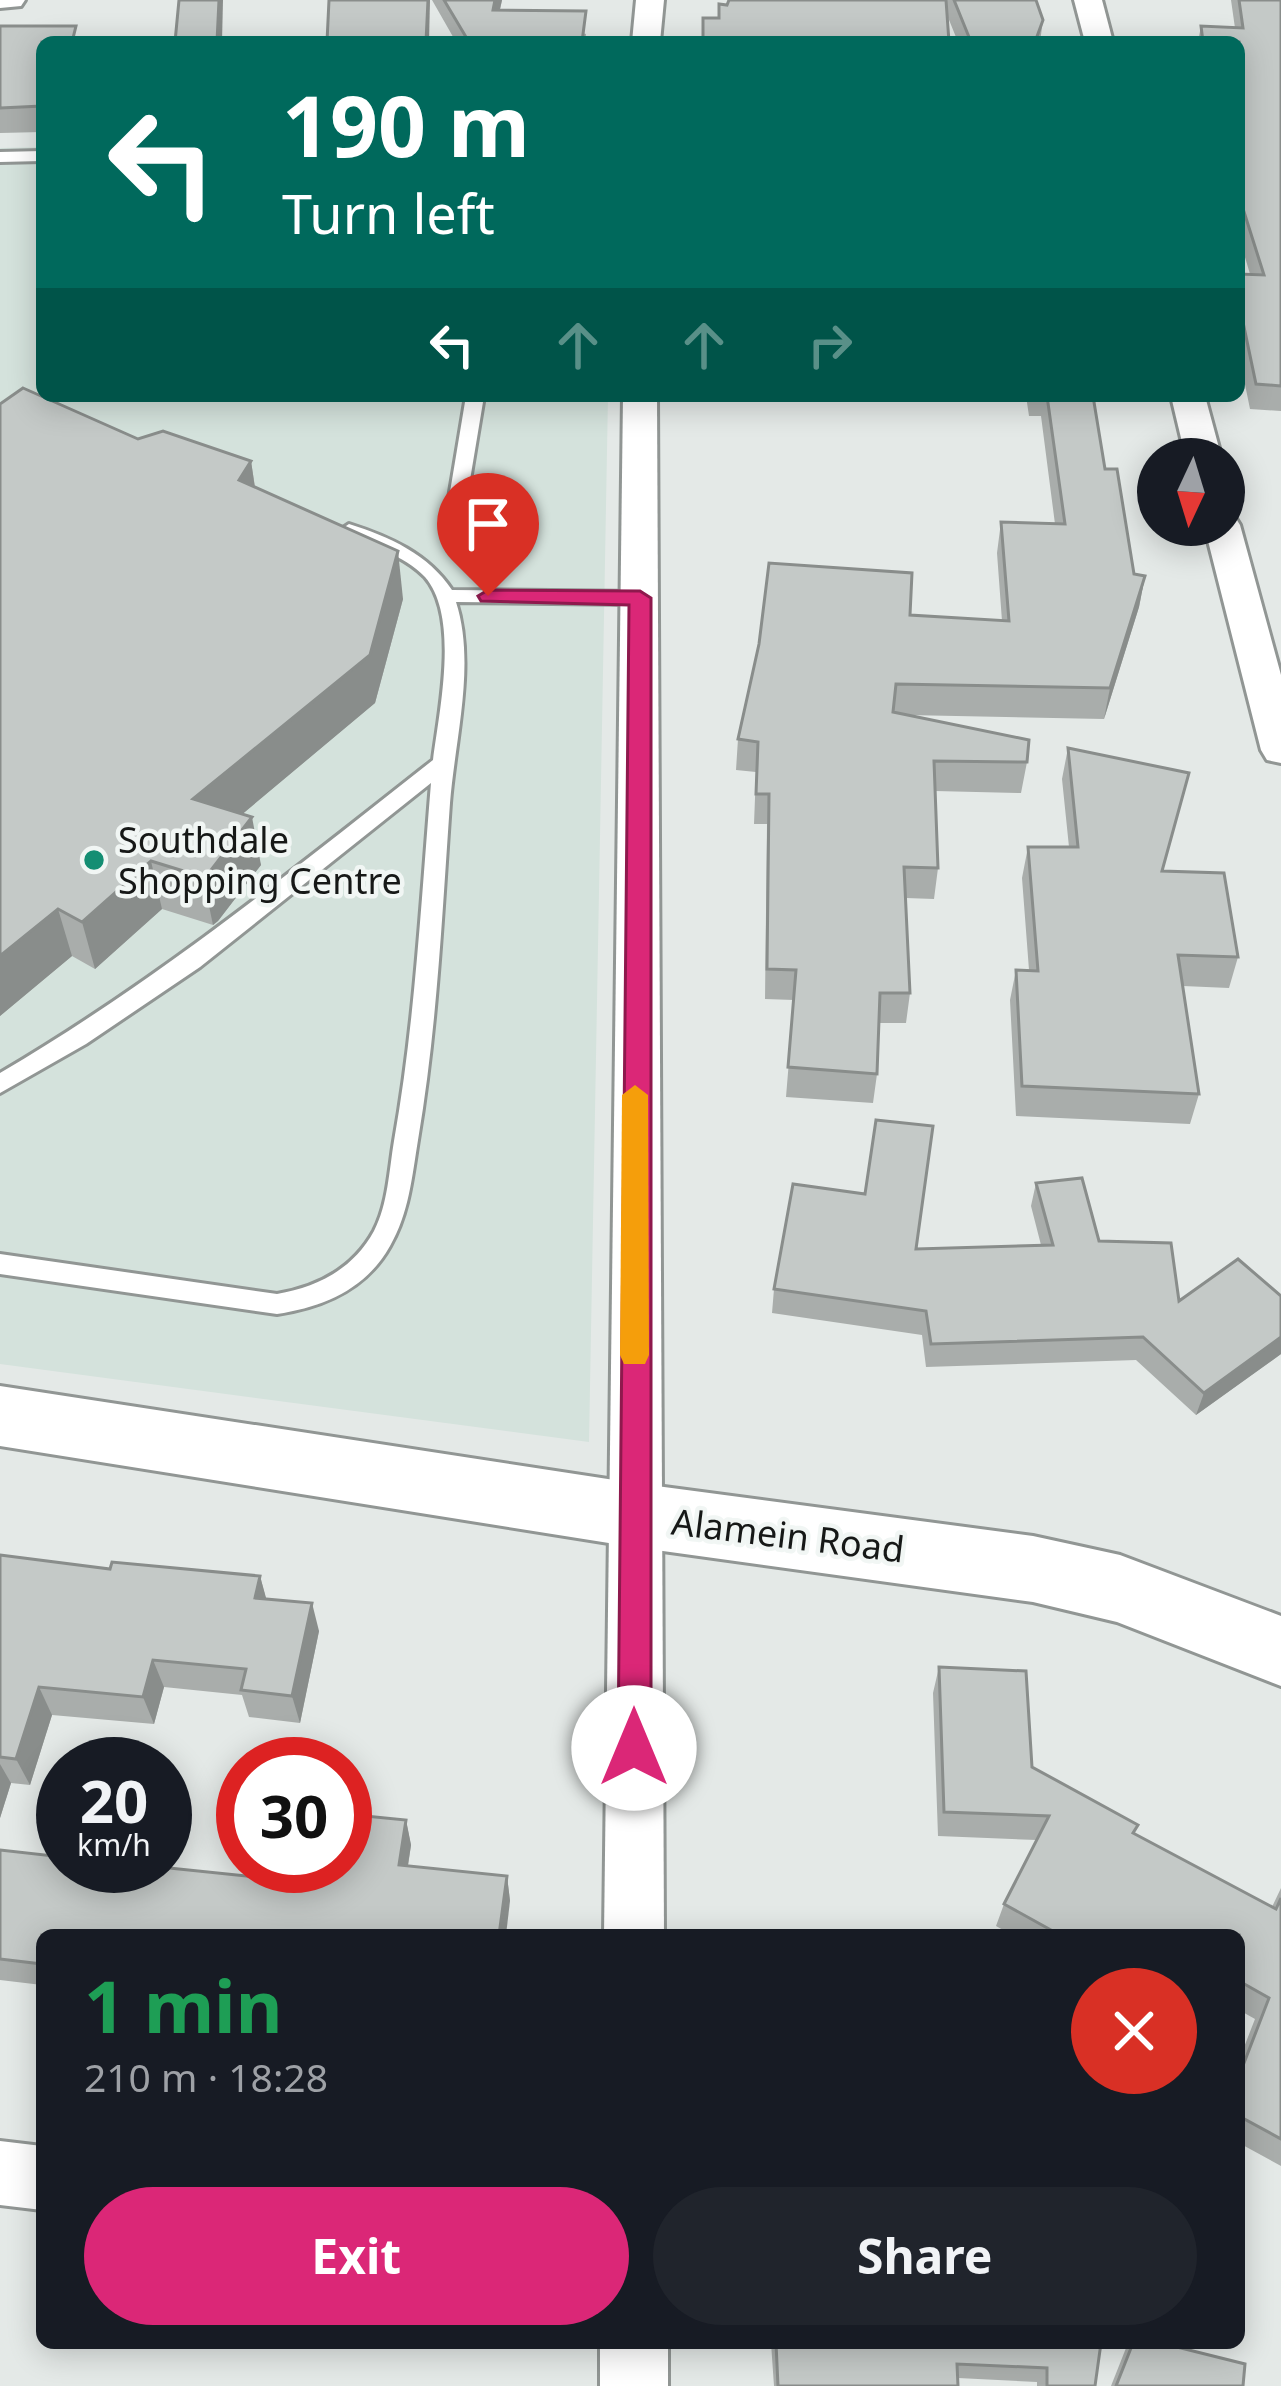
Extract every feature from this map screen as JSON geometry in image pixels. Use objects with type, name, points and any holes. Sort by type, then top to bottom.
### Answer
[{"type":"main road","name":"Alamein Road","points":[[0,1416],[634,1515],[1033,1569],[1120,1589],[1281,1651]]},
{"type":"street","points":[[0,0],[11,0]]},
{"type":"street","points":[[647,36],[650,0]]},
{"type":"street","points":[[1088,0],[1097,36]]},
{"type":"street","points":[[634,1929],[640,402]]},
{"type":"street","points":[[1190,402],[1199,438]]},
{"type":"street","points":[[1228,546],[1281,749]]},
{"type":"street","points":[[0,2174],[36,2177]]},
{"type":"street","points":[[634,2349],[634,2386]]},
{"type":"lane","points":[[0,157],[36,156]]},
{"type":"lane","points":[[458,504],[474,402]]},
{"type":"lane","points":[[0,1264],[277,1304],[320,1295],[355,1273],[390,1221],[428,1000],[431,895],[452,631],[446,596],[430,572],[406,553],[334,524]]},
{"type":"lane","points":[[446,596],[640,598]]},
{"type":"lane","points":[[0,1084],[79,1038],[192,961],[443,763]]},
{"type":"shaded area","name":"Southdale Shopping Centre","points":[[36,147],[36,402],[608,402],[589,1442],[0,1364],[0,148]]},
{"type":"building","points":[[179,0],[219,0],[217,36],[176,36]]},
{"type":"building","points":[[329,0],[428,0],[426,36],[327,36]]},
{"type":"building","points":[[444,0],[495,0],[493,10],[586,11],[583,36],[465,36]]},
{"type":"building","points":[[729,0],[946,0],[949,36],[703,36],[703,18],[719,18],[719,4],[727,5]]},
{"type":"building","points":[[954,0],[1036,0],[1043,20],[1037,36],[969,36]]},
{"type":"building","points":[[1239,0],[1281,0],[1281,386],[1256,384],[1245,332],[1245,274],[1264,275],[1245,215],[1245,36],[1202,36],[1201,26],[1243,28]]},
{"type":"building","points":[[0,26],[76,26],[74,36],[36,36],[36,106],[0,108]]},
{"type":"building","name":"Southdale Shopping Centre","points":[[23,388],[36,394],[36,402],[55,402],[138,439],[163,431],[251,461],[239,480],[398,551],[370,655],[193,799],[252,817],[208,874],[203,877],[151,861],[82,922],[58,909],[0,956],[0,404]]},
{"type":"building","points":[[1048,402],[1094,402],[1105,469],[1117,469],[1134,574],[1145,576],[1110,688],[896,684],[893,712],[1029,740],[1027,762],[934,761],[938,868],[904,867],[910,993],[880,993],[877,1074],[788,1067],[796,970],[767,969],[769,794],[756,794],[758,742],[738,739],[759,644],[769,563],[912,573],[910,615],[1009,621],[1001,522],[1065,524]]},
{"type":"building","points":[[1068,748],[1189,773],[1162,871],[1224,873],[1238,957],[1178,955],[1199,1094],[1022,1086],[1016,970],[1038,971],[1028,847],[1078,847]]},
{"type":"building","points":[[876,1120],[933,1126],[916,1249],[1053,1245],[1036,1183],[1082,1178],[1099,1241],[1171,1243],[1179,1301],[1238,1259],[1281,1296],[1281,1337],[1204,1393],[1143,1337],[931,1344],[926,1311],[774,1289],[793,1184],[865,1194]]},
{"type":"building","points":[[0,1555],[110,1569],[112,1562],[260,1576],[255,1598],[312,1603],[292,1696],[241,1690],[246,1669],[153,1660],[143,1697],[39,1687],[16,1759],[0,1757]]},
{"type":"building","points":[[939,1667],[1026,1671],[1032,1767],[1138,1825],[1133,1833],[1276,1909],[1281,1898],[1281,2139],[1245,2119],[1245,2060],[1269,1998],[1245,1984],[1245,1929],[1049,1929],[1004,1904],[1049,1816],[944,1812]]},
{"type":"building","points":[[372,1817],[406,1820],[399,1865],[507,1876],[500,1929],[36,1929],[36,1963],[0,1959],[0,1850],[36,1854],[36,1893],[192,1893],[192,1870],[216,1873],[216,1893],[372,1893]]},
{"type":"building","points":[[776,2349],[1100,2349],[1095,2386],[1047,2386],[1047,2368],[957,2364],[958,2386],[778,2386]]},
{"type":"building","points":[[1131,2349],[1185,2349],[1245,2364],[1243,2386],[1116,2386]]},
{"type":"slow traffic","points":[[634,1355],[635,1095]]},
{"type":"place","name":"Southdale Shopping Centre","points":[[94,860]]},
{"type":"route","points":[[488,596],[640,598],[634,1748]]}]
